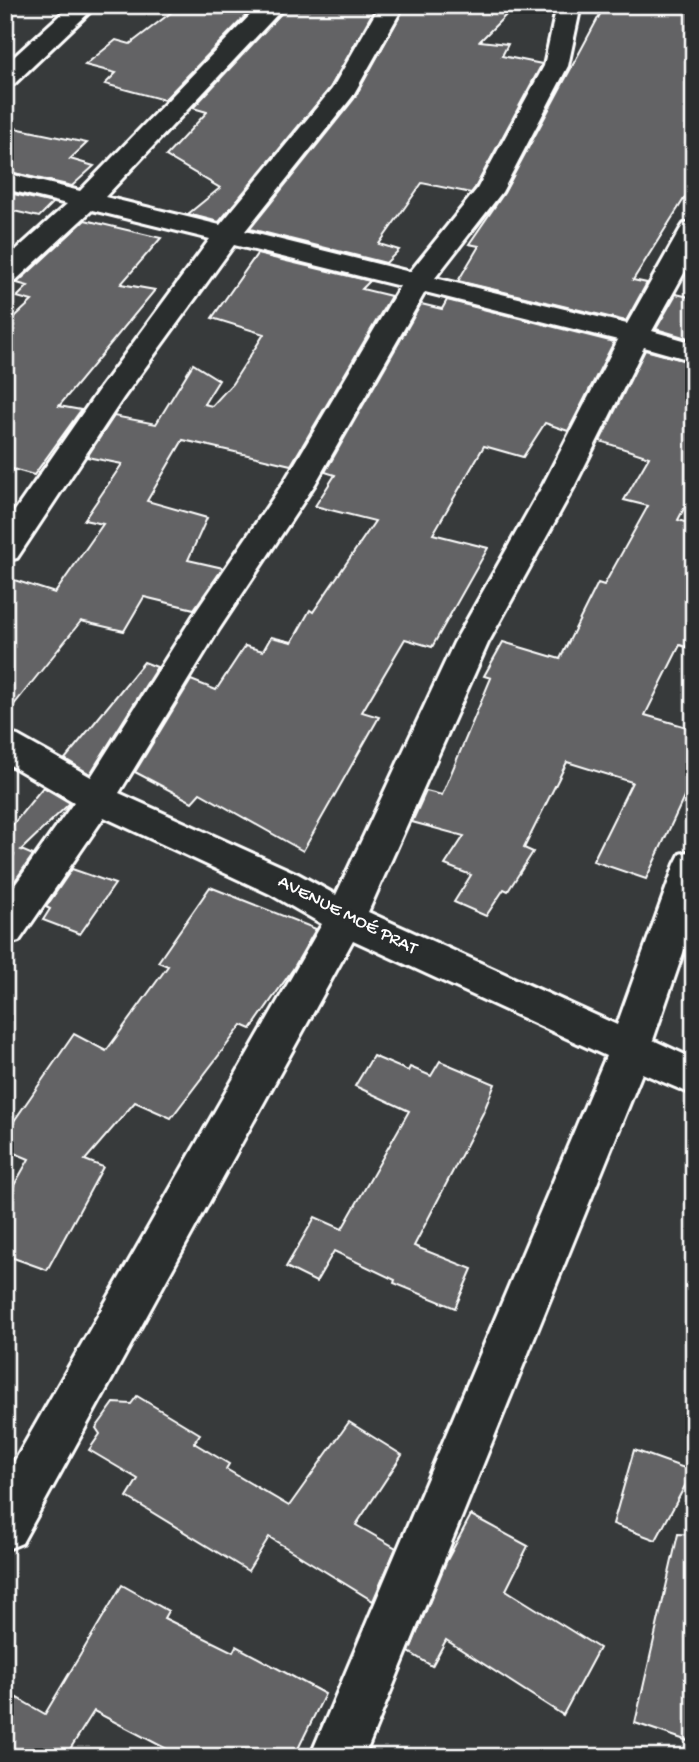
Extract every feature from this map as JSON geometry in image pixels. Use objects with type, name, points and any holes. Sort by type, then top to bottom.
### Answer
[{"type":"street","points":[[5,79],[85,5]]},
{"type":"street","points":[[5,275],[86,201],[275,5]]},
{"type":"street","points":[[5,550],[111,394],[227,235],[343,92],[392,5]]},
{"type":"street","points":[[5,930],[97,798],[207,621],[299,484],[417,282],[489,192],[556,66],[569,5]]},
{"type":"street","points":[[5,181],[635,335],[694,352]]},
{"type":"street","points":[[5,1526],[345,919],[471,643],[559,485],[635,335],[694,230]]},
{"type":"street","name":"AVENUE MOÉ PRAT","points":[[5,745],[97,798],[284,884],[345,919],[629,1051],[694,1078]]},
{"type":"street","points":[[337,1757],[629,1051],[694,863]]},
{"type":"building","points":[[181,5],[256,5],[164,100],[105,84],[116,73],[85,65],[116,40],[130,44]]},
{"type":"building","points":[[289,5],[377,5],[330,88],[219,222],[188,214],[220,188],[166,156],[207,112],[193,108]]},
{"type":"building","points":[[406,5],[516,5],[480,41],[508,44],[502,56],[542,64],[475,188],[471,193],[422,183],[379,244],[399,250],[386,263],[250,229],[354,99]]},
{"type":"building","points":[[605,5],[694,5],[694,183],[633,280],[647,283],[626,321],[458,281],[479,246],[469,244],[504,193]]},
{"type":"building","points":[[5,126],[87,143],[70,159],[94,166],[72,186],[5,171]]},
{"type":"building","points":[[5,192],[53,203],[39,217],[5,209]]},
{"type":"building","points":[[85,220],[161,238],[121,284],[155,290],[59,406],[81,410],[34,475],[5,467],[5,326],[32,301],[17,297],[28,286],[17,283]]},
{"type":"building","points":[[257,254],[370,281],[362,289],[391,296],[291,465],[183,440],[147,501],[207,518],[188,560],[223,568],[194,609],[144,597],[124,631],[81,621],[5,716],[5,577],[55,593],[103,524],[84,520],[122,464],[87,457],[114,416],[156,424],[193,364],[219,380],[204,404],[212,406],[232,384],[264,334],[212,318]]},
{"type":"building","points":[[676,294],[694,298],[694,340],[656,329]]},
{"type":"building","points":[[447,300],[614,342],[568,431],[545,423],[523,457],[484,446],[433,534],[488,548],[432,647],[405,639],[362,712],[379,717],[303,851],[200,793],[192,802],[135,772],[191,680],[216,690],[245,646],[263,651],[271,637],[292,642],[310,610],[313,612],[375,521],[315,506],[335,475],[325,472],[421,304],[442,309]]},
{"type":"building","points":[[645,350],[694,363],[694,490],[678,520],[694,525],[694,629],[686,647],[680,645],[645,715],[694,729],[694,776],[646,879],[593,861],[632,782],[567,762],[524,848],[533,852],[508,891],[504,889],[486,916],[454,902],[471,875],[445,865],[464,836],[412,822],[426,791],[442,795],[491,678],[484,676],[503,642],[560,659],[598,583],[604,585],[648,506],[624,500],[649,457],[600,441]]},
{"type":"building","points":[[144,662],[157,667],[90,774],[65,759]]},
{"type":"building","points":[[43,787],[70,803],[21,850],[33,855],[7,892],[5,866],[14,855],[5,848],[5,834]]},
{"type":"building","points":[[72,869],[115,884],[80,934],[43,920],[50,909],[46,907]]},
{"type":"building","points":[[210,887],[316,929],[293,969],[251,1029],[242,1025],[171,1118],[135,1102],[85,1160],[103,1167],[47,1270],[5,1255],[5,1201],[29,1159],[5,1149],[5,1134],[74,1034],[106,1051],[168,966],[158,962]]},
{"type":"building","points":[[373,1056],[408,1071],[410,1067],[431,1076],[440,1061],[495,1084],[483,1113],[414,1246],[472,1269],[455,1308],[394,1283],[395,1280],[334,1251],[316,1282],[286,1267],[315,1217],[342,1229],[409,1111],[355,1086]]},
{"type":"building","points":[[137,1396],[200,1434],[194,1443],[229,1464],[226,1469],[289,1506],[349,1422],[402,1455],[356,1525],[396,1548],[373,1601],[269,1537],[248,1571],[127,1497],[138,1479],[89,1450],[100,1434],[96,1428],[114,1403],[131,1404]]},
{"type":"building","points":[[634,1450],[693,1471],[656,1540],[613,1524]]},
{"type":"building","points":[[471,1515],[528,1546],[506,1590],[599,1648],[563,1715],[446,1640],[432,1666],[409,1652],[446,1562]]},
{"type":"building","points":[[678,1534],[694,1535],[694,1743],[635,1723]]},
{"type":"building","points":[[122,1585],[168,1611],[164,1618],[233,1652],[236,1646],[325,1694],[294,1757],[182,1757],[94,1711],[65,1757],[5,1757],[5,1691],[45,1714]]}]
